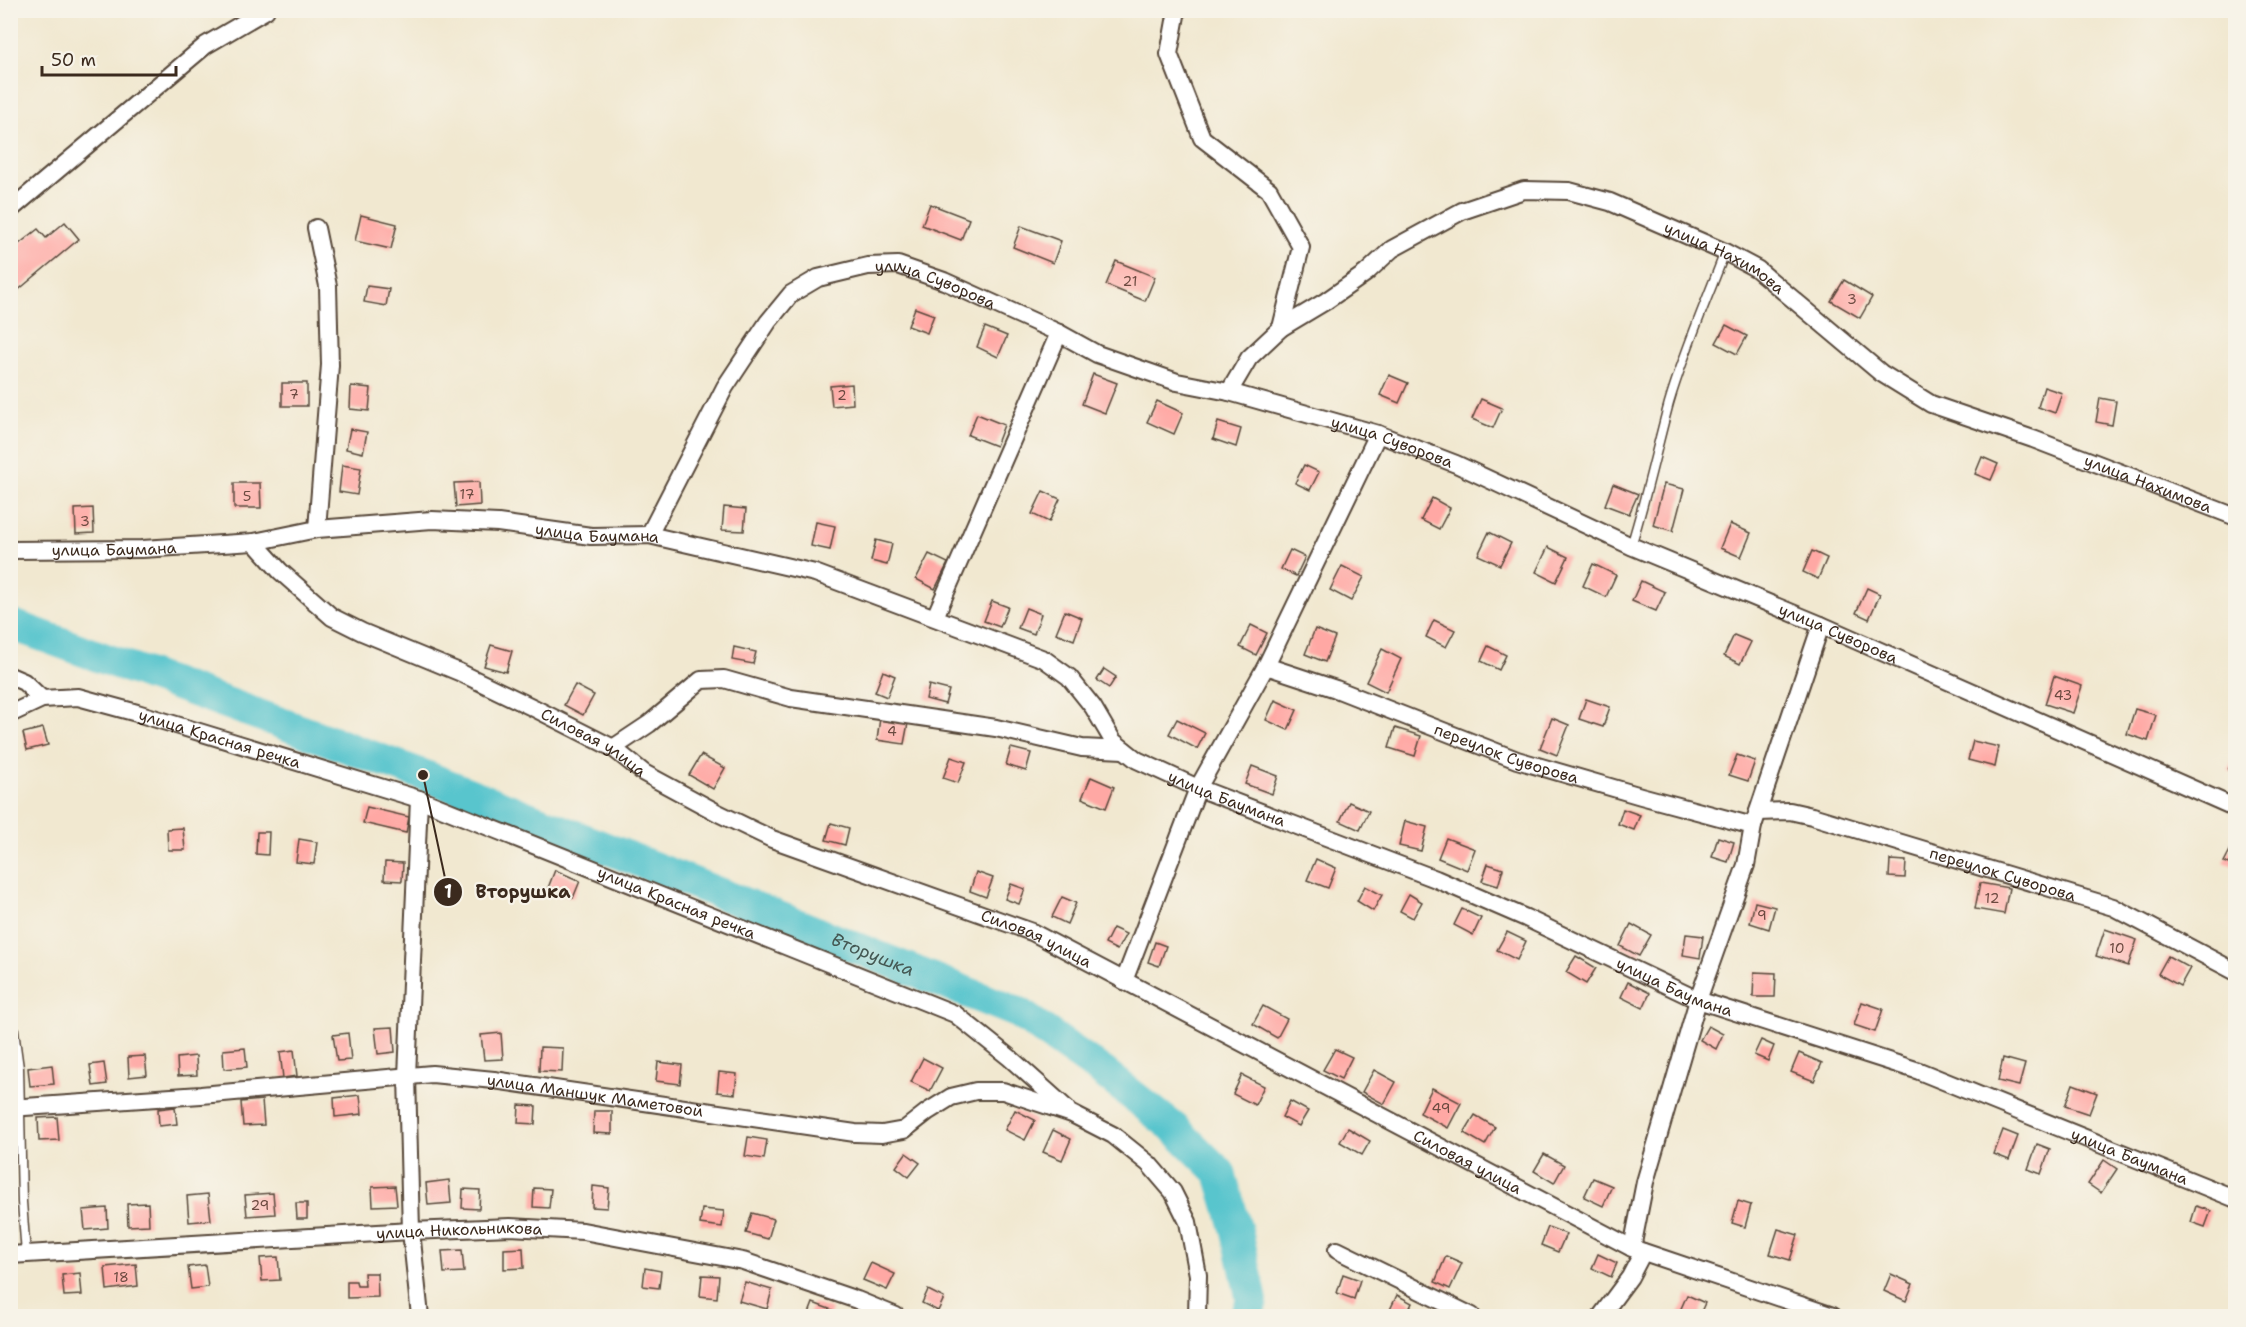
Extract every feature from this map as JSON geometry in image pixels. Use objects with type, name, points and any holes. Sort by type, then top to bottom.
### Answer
[{"type":"street","points":[[10,210],[206,45],[266,10]]},
{"type":"street","points":[[1177,10],[1169,54],[1202,138],[1269,190],[1301,247],[1281,328]]},
{"type":"street","name":"улица Нахимова","points":[[1229,392],[1249,358],[1281,328],[1326,302],[1366,273],[1392,249],[1462,211],[1524,190],[1569,191],[1610,202],[1725,252],[1757,269],[1881,373],[1931,404],[2033,439],[2235,517]]},
{"type":"street","points":[[316,228],[328,286],[330,365],[317,529]]},
{"type":"street","name":"улица Суворова","points":[[649,535],[715,406],[768,322],[791,294],[818,278],[868,266],[898,265],[944,281],[1059,333],[1097,354],[1177,382],[1229,392],[1378,434],[1456,464],[1631,546],[1821,625],[2235,808]]},
{"type":"street","points":[[935,617],[1059,333]]},
{"type":"street","points":[[1124,981],[1198,788],[1266,666],[1378,434]]},
{"type":"street","name":"улица Баумана","points":[[10,550],[142,549],[254,542],[317,529],[432,520],[498,523],[591,536],[649,535],[815,573],[1044,659],[1069,677],[1093,707],[1113,741],[1137,760],[1198,788],[1436,879],[1526,918],[1698,1000],[1918,1071],[2235,1199]]},
{"type":"street","name":"Силовая улица","points":[[254,542],[280,571],[332,617],[362,632],[459,672],[613,748],[644,773],[718,813],[772,838],[1032,932],[1638,1250],[1833,1317]]},
{"type":"street","points":[[1601,1317],[1630,1277],[1638,1250],[1645,1182],[1698,1000],[1746,865],[1755,819],[1821,625]]},
{"type":"street","name":"переулок Суворова","points":[[1266,666],[1336,689],[1517,760],[1641,796],[1755,819],[1790,810],[2113,907],[2235,972]]},
{"type":"street","points":[[10,676],[24,682],[42,699]]},
{"type":"street","name":"улица Баумана","points":[[613,748],[649,724],[701,680],[724,679],[790,698],[996,728],[1082,748],[1124,750]]},
{"type":"street","name":"улица Красная речка","points":[[10,714],[42,699],[78,697],[88,699],[419,799],[955,1014],[1010,1058],[1072,1114]]},
{"type":"street","points":[[419,799],[407,1076],[411,1231],[420,1317]]},
{"type":"street","name":"улица Маншук Маметовой","points":[[16,1107],[201,1095],[432,1074],[494,1080],[855,1133],[882,1134],[904,1130],[951,1097],[976,1091],[1003,1091],[1072,1114],[1113,1135],[1149,1164],[1173,1192],[1188,1222],[1198,1275],[1197,1317]]},
{"type":"street","name":"улица Никольникова","points":[[18,1255],[411,1231],[510,1227],[583,1231],[743,1261],[857,1300],[896,1317]]},
{"type":"street","points":[[1337,1250],[1472,1317]]},
{"type":"lane","points":[[1631,546],[1686,351],[1725,252]]},
{"type":"lane","points":[[10,1001],[19,1068],[16,1107],[22,1202],[18,1255]]},
{"type":"building","points":[[930,204],[969,219],[961,240],[922,225]]},
{"type":"building","points":[[361,215],[397,224],[391,249],[355,241]]},
{"type":"building","points":[[65,222],[79,239],[10,297],[10,251],[38,229],[46,238]]},
{"type":"building","points":[[1021,226],[1061,241],[1053,263],[1013,247]]},
{"type":"building","points":[[1116,261],[1155,277],[1145,301],[1106,285]]},
{"type":"building","points":[[1844,280],[1872,297],[1860,318],[1831,301]]},
{"type":"building","points":[[367,286],[389,289],[386,306],[364,302]]},
{"type":"building","points":[[915,308],[934,315],[927,333],[908,326]]},
{"type":"building","points":[[1726,325],[1747,336],[1737,354],[1716,343]]},
{"type":"building","points":[[985,327],[1007,336],[998,357],[977,347]]},
{"type":"building","points":[[1093,374],[1117,383],[1105,413],[1082,404]]},
{"type":"building","points":[[1389,375],[1408,383],[1399,403],[1380,395]]},
{"type":"building","points":[[282,383],[307,383],[307,406],[282,406]]},
{"type":"building","points":[[852,384],[853,404],[832,406],[830,386]]},
{"type":"building","points":[[351,386],[371,388],[369,411],[350,409]]},
{"type":"building","points":[[2044,387],[2062,393],[2055,413],[2038,407]]},
{"type":"building","points":[[2100,398],[2116,401],[2112,425],[2096,422]]},
{"type":"building","points":[[1481,399],[1502,408],[1493,428],[1472,419]]},
{"type":"building","points":[[1157,401],[1183,413],[1174,434],[1147,422]]},
{"type":"building","points":[[977,414],[1004,425],[996,446],[968,435]]},
{"type":"building","points":[[1218,422],[1241,429],[1236,447],[1213,439]]},
{"type":"building","points":[[350,429],[367,432],[363,453],[346,449]]},
{"type":"building","points":[[1982,457],[1998,464],[1991,480],[1975,474]]},
{"type":"building","points":[[342,465],[361,468],[357,495],[339,492]]},
{"type":"building","points":[[1304,465],[1319,472],[1310,490],[1295,483]]},
{"type":"building","points":[[479,482],[480,505],[456,507],[454,483]]},
{"type":"building","points":[[234,483],[260,483],[261,508],[234,508]]},
{"type":"building","points":[[1613,484],[1638,494],[1629,514],[1605,505]]},
{"type":"building","points":[[1664,484],[1684,489],[1673,531],[1653,525]]},
{"type":"building","points":[[1043,491],[1060,499],[1049,522],[1032,514]]},
{"type":"building","points":[[1432,498],[1450,508],[1439,529],[1421,520]]},
{"type":"building","points":[[724,507],[746,509],[744,531],[722,530]]},
{"type":"building","points":[[93,508],[94,533],[76,534],[75,509]]},
{"type":"building","points":[[816,522],[835,526],[830,550],[811,546]]},
{"type":"building","points":[[1730,524],[1751,533],[1741,557],[1720,548]]},
{"type":"building","points":[[1489,532],[1511,543],[1500,565],[1478,555]]},
{"type":"building","points":[[876,540],[892,544],[887,565],[871,561]]},
{"type":"building","points":[[1548,547],[1568,557],[1556,582],[1536,572]]},
{"type":"building","points":[[1290,550],[1305,557],[1296,576],[1281,569]]},
{"type":"building","points":[[1812,551],[1827,558],[1818,579],[1803,572]]},
{"type":"building","points":[[929,554],[948,563],[935,589],[916,579]]},
{"type":"building","points":[[1593,564],[1616,575],[1606,597],[1583,586]]},
{"type":"building","points":[[1342,566],[1364,577],[1351,601],[1330,590]]},
{"type":"building","points":[[1641,581],[1665,592],[1656,611],[1632,601]]},
{"type":"building","points":[[1867,588],[1880,594],[1869,619],[1856,613]]},
{"type":"building","points":[[992,601],[1008,607],[1000,627],[984,621]]},
{"type":"building","points":[[1026,608],[1041,614],[1034,634],[1018,628]]},
{"type":"building","points":[[1065,611],[1082,618],[1074,640],[1056,633]]},
{"type":"building","points":[[1434,620],[1455,630],[1446,647],[1426,637]]},
{"type":"building","points":[[1251,625],[1267,633],[1256,655],[1240,647]]},
{"type":"building","points":[[1315,629],[1335,637],[1325,662],[1305,654]]},
{"type":"building","points":[[1734,635],[1751,642],[1740,664],[1724,656]]},
{"type":"building","points":[[491,645],[512,651],[506,672],[484,666]]},
{"type":"building","points":[[1488,646],[1506,655],[1499,670],[1481,661]]},
{"type":"building","points":[[734,647],[756,652],[753,664],[732,660]]},
{"type":"building","points":[[1382,649],[1401,659],[1386,692],[1366,682]]},
{"type":"building","points":[[1104,669],[1116,677],[1109,688],[1097,680]]},
{"type":"building","points":[[883,671],[895,676],[887,697],[875,692]]},
{"type":"building","points":[[2054,676],[2082,686],[2073,713],[2045,704]]},
{"type":"building","points":[[575,685],[594,695],[583,715],[564,705]]},
{"type":"building","points":[[929,685],[949,690],[945,704],[926,699]]},
{"type":"building","points":[[1586,699],[1610,707],[1603,727],[1579,719]]},
{"type":"building","points":[[1275,700],[1297,710],[1288,730],[1266,720]]},
{"type":"building","points":[[2135,709],[2156,715],[2148,741],[2127,734]]},
{"type":"building","points":[[880,718],[908,723],[904,744],[877,740]]},
{"type":"building","points":[[1552,718],[1569,725],[1557,755],[1540,748]]},
{"type":"building","points":[[1177,719],[1205,733],[1197,749],[1169,734]]},
{"type":"building","points":[[43,728],[48,745],[27,750],[23,733]]},
{"type":"building","points":[[1395,728],[1421,736],[1415,756],[1389,748]]},
{"type":"building","points":[[1973,741],[1999,747],[1995,767],[1968,760]]},
{"type":"building","points":[[1011,748],[1031,753],[1026,771],[1006,765]]},
{"type":"building","points":[[701,755],[725,768],[713,789],[689,775]]},
{"type":"building","points":[[1737,755],[1755,761],[1748,781],[1729,775]]},
{"type":"building","points":[[2236,755],[2236,774],[2228,770]]},
{"type":"building","points":[[951,757],[966,762],[958,783],[943,778]]},
{"type":"building","points":[[1252,766],[1278,776],[1272,794],[1245,784]]},
{"type":"building","points":[[1091,777],[1114,787],[1106,808],[1082,798]]},
{"type":"building","points":[[1349,802],[1369,811],[1360,830],[1340,821]]},
{"type":"building","points":[[367,807],[409,817],[406,833],[363,823]]},
{"type":"building","points":[[1623,809],[1640,815],[1634,830],[1618,824]]},
{"type":"building","points":[[1405,821],[1427,827],[1421,851],[1399,846]]},
{"type":"building","points":[[831,823],[849,828],[845,845],[826,840]]},
{"type":"building","points":[[183,828],[185,850],[168,850],[167,829]]},
{"type":"building","points":[[257,832],[269,832],[268,855],[256,854]]},
{"type":"building","points":[[1718,837],[1734,842],[1728,862],[1712,857]]},
{"type":"building","points":[[1446,838],[1475,849],[1467,870],[1438,858]]},
{"type":"building","points":[[299,839],[317,842],[314,864],[296,862]]},
{"type":"building","points":[[2236,839],[2236,867],[2224,862]]},
{"type":"building","points":[[1316,859],[1336,868],[1328,888],[1307,880]]},
{"type":"building","points":[[1890,860],[1906,861],[1905,878],[1889,877]]},
{"type":"building","points":[[385,862],[403,863],[402,881],[384,880]]},
{"type":"building","points":[[1488,864],[1503,869],[1498,886],[1482,881]]},
{"type":"building","points":[[555,870],[580,881],[573,898],[548,888]]},
{"type":"building","points":[[976,872],[993,878],[986,897],[970,891]]},
{"type":"building","points":[[1980,883],[2009,888],[2004,914],[1975,909]]},
{"type":"building","points":[[1011,884],[1025,889],[1019,904],[1005,899]]},
{"type":"building","points":[[1365,886],[1382,895],[1373,911],[1357,901]]},
{"type":"building","points":[[1409,894],[1422,902],[1413,918],[1400,911]]},
{"type":"building","points":[[1062,897],[1076,903],[1067,924],[1052,917]]},
{"type":"building","points":[[1755,902],[1775,907],[1769,929],[1750,923]]},
{"type":"building","points":[[1462,909],[1481,918],[1473,935],[1454,925]]},
{"type":"building","points":[[1631,924],[1651,935],[1639,956],[1620,946]]},
{"type":"building","points":[[1113,928],[1126,934],[1117,950],[1105,944]]},
{"type":"building","points":[[2105,929],[2137,940],[2128,966],[2096,956]]},
{"type":"building","points":[[1507,932],[1526,941],[1517,960],[1497,950]]},
{"type":"building","points":[[1686,934],[1703,936],[1700,958],[1683,955]]},
{"type":"building","points":[[1155,942],[1166,946],[1159,966],[1148,962]]},
{"type":"building","points":[[1576,956],[1596,968],[1586,984],[1566,972]]},
{"type":"building","points":[[2168,956],[2190,968],[2180,986],[2158,974]]},
{"type":"building","points":[[1754,972],[1776,973],[1775,997],[1753,997]]},
{"type":"building","points":[[1628,982],[1650,993],[1643,1008],[1621,997]]},
{"type":"building","points":[[1862,1002],[1883,1009],[1875,1032],[1854,1025]]},
{"type":"building","points":[[1263,1006],[1287,1019],[1277,1038],[1253,1024]]},
{"type":"building","points":[[1708,1026],[1723,1034],[1716,1049],[1700,1040]]},
{"type":"building","points":[[393,1027],[395,1052],[378,1054],[375,1028]]},
{"type":"building","points":[[348,1033],[351,1060],[337,1061],[333,1035]]},
{"type":"building","points":[[501,1033],[503,1059],[484,1060],[481,1035]]},
{"type":"building","points":[[1761,1040],[1774,1046],[1768,1061],[1754,1055]]},
{"type":"building","points":[[540,1047],[563,1048],[562,1072],[539,1071]]},
{"type":"building","points":[[245,1048],[247,1067],[224,1069],[223,1050]]},
{"type":"building","points":[[1335,1049],[1352,1057],[1341,1079],[1323,1070]]},
{"type":"building","points":[[294,1050],[297,1076],[283,1078],[280,1052]]},
{"type":"building","points":[[1799,1053],[1822,1063],[1814,1081],[1791,1072]]},
{"type":"building","points":[[145,1056],[147,1075],[129,1077],[128,1057]]},
{"type":"building","points":[[196,1056],[197,1075],[178,1076],[177,1058]]},
{"type":"building","points":[[923,1058],[942,1068],[930,1091],[911,1082]]},
{"type":"building","points":[[2003,1058],[2025,1064],[2019,1086],[1998,1081]]},
{"type":"building","points":[[658,1062],[682,1065],[680,1084],[656,1081]]},
{"type":"building","points":[[104,1063],[107,1084],[93,1086],[90,1065]]},
{"type":"building","points":[[52,1065],[54,1084],[30,1086],[28,1068]]},
{"type":"building","points":[[1374,1070],[1396,1082],[1384,1104],[1362,1092]]},
{"type":"building","points":[[719,1072],[737,1074],[735,1094],[717,1092]]},
{"type":"building","points":[[1242,1075],[1264,1086],[1255,1105],[1233,1094]]},
{"type":"building","points":[[2073,1084],[2097,1093],[2089,1114],[2065,1106]]},
{"type":"building","points":[[1432,1088],[1461,1103],[1448,1128],[1420,1113]]},
{"type":"building","points":[[360,1095],[362,1114],[335,1117],[334,1098]]},
{"type":"building","points":[[262,1100],[264,1125],[243,1126],[241,1102]]},
{"type":"building","points":[[1290,1101],[1308,1111],[1299,1126],[1282,1117]]},
{"type":"building","points":[[519,1105],[536,1106],[535,1124],[518,1123]]},
{"type":"building","points":[[175,1107],[177,1124],[159,1126],[158,1109]]},
{"type":"building","points":[[1015,1110],[1035,1120],[1025,1140],[1005,1130]]},
{"type":"building","points":[[594,1111],[612,1111],[612,1134],[593,1133]]},
{"type":"building","points":[[1475,1115],[1495,1127],[1485,1145],[1464,1133]]},
{"type":"building","points":[[57,1117],[59,1140],[39,1141],[38,1118]]},
{"type":"building","points":[[1348,1128],[1370,1141],[1362,1155],[1340,1142]]},
{"type":"building","points":[[1053,1130],[1071,1139],[1062,1160],[1043,1152]]},
{"type":"building","points":[[2003,1130],[2018,1136],[2009,1160],[1994,1154]]},
{"type":"building","points":[[748,1137],[767,1140],[764,1159],[745,1156]]},
{"type":"building","points":[[2037,1144],[2050,1149],[2041,1174],[2028,1169]]},
{"type":"building","points":[[2236,1151],[2236,1175],[2228,1173]]},
{"type":"building","points":[[906,1153],[920,1163],[909,1177],[896,1167]]},
{"type":"building","points":[[1544,1154],[1564,1165],[1554,1183],[1534,1171]]},
{"type":"building","points":[[2104,1160],[2117,1169],[2101,1193],[2088,1184]]},
{"type":"building","points":[[1593,1178],[1612,1186],[1603,1206],[1584,1197]]},
{"type":"building","points":[[449,1180],[451,1203],[428,1205],[426,1183]]},
{"type":"building","points":[[395,1186],[397,1205],[373,1206],[372,1187]]},
{"type":"building","points":[[593,1186],[609,1188],[607,1208],[592,1207]]},
{"type":"building","points":[[534,1188],[551,1189],[549,1208],[533,1207]]},
{"type":"building","points":[[463,1189],[480,1190],[479,1209],[462,1208]]},
{"type":"building","points":[[273,1193],[275,1214],[247,1216],[245,1195]]},
{"type":"building","points":[[208,1194],[211,1220],[189,1222],[187,1196]]},
{"type":"building","points":[[1738,1201],[1751,1205],[1745,1227],[1732,1223]]},
{"type":"building","points":[[148,1203],[149,1225],[128,1226],[127,1204]]},
{"type":"building","points":[[296,1203],[307,1203],[307,1219],[297,1219]]},
{"type":"building","points":[[2196,1206],[2211,1211],[2205,1227],[2191,1222]]},
{"type":"building","points":[[107,1208],[108,1228],[85,1230],[83,1210]]},
{"type":"building","points":[[702,1209],[724,1211],[722,1227],[700,1224]]},
{"type":"building","points":[[752,1213],[774,1219],[768,1239],[746,1233]]},
{"type":"building","points":[[1548,1227],[1566,1234],[1558,1252],[1541,1245]]},
{"type":"building","points":[[1778,1229],[1798,1235],[1790,1260],[1770,1254]]},
{"type":"building","points":[[523,1248],[524,1268],[504,1269],[504,1249]]},
{"type":"building","points":[[462,1250],[464,1272],[444,1273],[442,1251]]},
{"type":"building","points":[[1598,1254],[1617,1263],[1611,1277],[1592,1268]]},
{"type":"building","points":[[1446,1256],[1462,1263],[1450,1289],[1435,1282]]},
{"type":"building","points":[[278,1257],[280,1280],[262,1281],[260,1258]]},
{"type":"building","points":[[871,1263],[895,1274],[887,1290],[863,1280]]},
{"type":"building","points":[[136,1264],[138,1286],[107,1290],[105,1267]]},
{"type":"building","points":[[205,1265],[208,1287],[191,1289],[188,1267]]},
{"type":"building","points":[[645,1268],[661,1271],[659,1288],[643,1286]]},
{"type":"building","points":[[80,1273],[82,1295],[64,1296],[62,1275]]},
{"type":"building","points":[[364,1273],[377,1273],[378,1297],[347,1298],[347,1281],[356,1281],[357,1286],[365,1286]]},
{"type":"building","points":[[1343,1274],[1360,1280],[1354,1299],[1337,1293]]},
{"type":"building","points":[[1891,1274],[1913,1284],[1906,1301],[1884,1291]]},
{"type":"building","points":[[702,1275],[719,1276],[717,1298],[700,1296]]},
{"type":"building","points":[[745,1282],[772,1290],[767,1309],[739,1301]]},
{"type":"building","points":[[928,1290],[944,1298],[938,1311],[922,1303]]},
{"type":"building","points":[[1397,1295],[1412,1303],[1406,1316],[1387,1316]]},
{"type":"building","points":[[1687,1295],[1705,1303],[1699,1316],[1679,1313]]},
{"type":"building","points":[[813,1303],[832,1310],[829,1316],[808,1316]]},
{"type":"waterway","name":"Вторушка","points":[[10,624],[423,775],[1019,1013],[1103,1072],[1174,1128],[1220,1173],[1237,1231],[1252,1301],[1246,1316]]},
{"type":"place","name":"Вторушка","points":[[423,775]]}]
